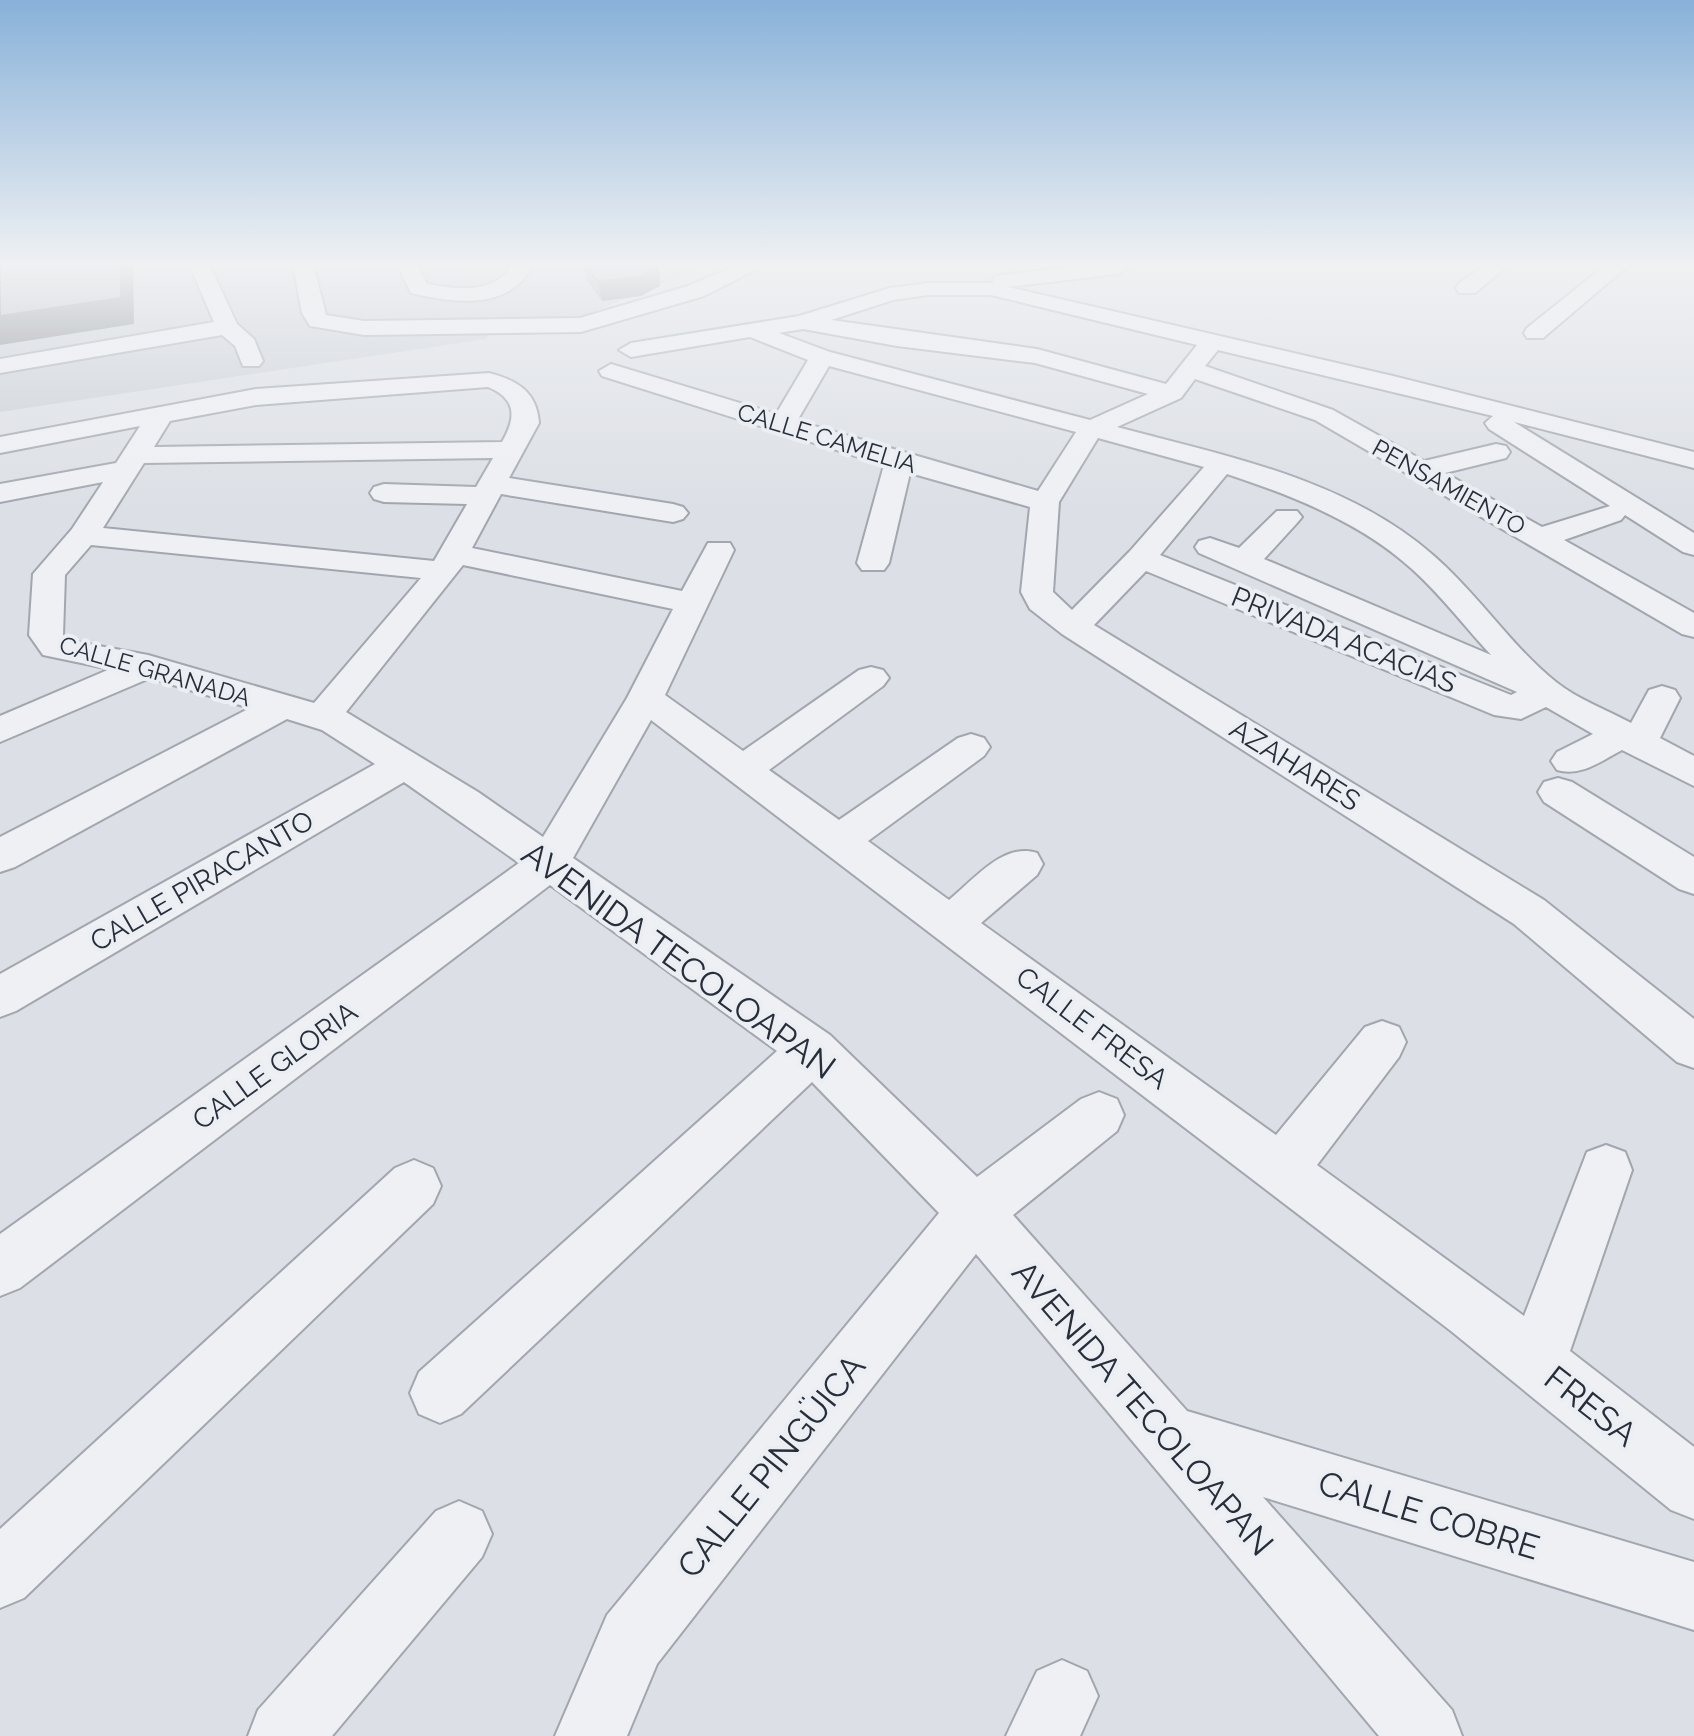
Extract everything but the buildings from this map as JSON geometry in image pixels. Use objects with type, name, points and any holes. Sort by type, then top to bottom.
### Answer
[{"type":"street","points":[[0,366],[122,345]]},
{"type":"street","points":[[246,345],[251,361]]},
{"type":"street","points":[[631,350],[659,345]]},
{"type":"street","points":[[791,345],[822,357],[1222,463],[1312,493],[1384,534],[1423,562],[1544,691]]},
{"type":"street","points":[[947,345],[1037,356],[1172,393]]},
{"type":"street","points":[[1091,429],[1172,393],[1213,345]]},
{"type":"street","points":[[1229,345],[1414,386],[1470,405],[1694,460]]},
{"type":"street","points":[[782,425],[822,357]]},
{"type":"street","name":"PENSAMIENTO","points":[[1192,370],[1324,415],[1540,538],[1680,606],[1694,627]]},
{"type":"street","name":"CALLE CAMELIA","points":[[611,371],[899,461],[1045,502]]},
{"type":"street","points":[[0,445],[256,397],[489,380],[505,384],[520,396],[526,423],[449,562],[302,712],[0,856]]},
{"type":"street","points":[[1324,415],[1414,386]]},
{"type":"street","points":[[1470,405],[1694,546]]},
{"type":"street","name":"CALLE GRANADA","points":[[161,415],[83,535],[49,574],[46,635],[55,648],[148,666],[302,712]]},
{"type":"street","name":"AZAHARES","points":[[1091,429],[1045,502],[1037,592],[1041,602],[1074,627],[1529,912],[1694,1047]]},
{"type":"street","points":[[1619,441],[1694,489]]},
{"type":"street","points":[[0,493],[132,462],[510,450]]},
{"type":"street","points":[[1418,471],[1496,452]]},
{"type":"street","points":[[873,563],[899,461]]},
{"type":"street","points":[[1074,627],[1141,558],[1222,463]]},
{"type":"street","points":[[384,493],[489,490],[673,513]]},
{"type":"street","points":[[1540,538],[1611,514]]},
{"type":"street","points":[[1243,562],[1287,517]]},
{"type":"street","points":[[83,535],[449,562],[693,603]]},
{"type":"street","points":[[1210,547],[1544,691],[1694,773]]},
{"type":"street","points":[[549,863],[645,698],[719,550]]},
{"type":"street","name":"PRIVADA ACACIAS","points":[[1141,558],[1507,707],[1521,707],[1544,691]]},
{"type":"street","points":[[0,730],[148,666]]},
{"type":"street","points":[[744,769],[871,678]]},
{"type":"street","name":"CALLE FRESA","points":[[645,698],[840,840],[1536,1362]]},
{"type":"street","points":[[1662,698],[1630,739],[1564,776],[1694,878]]},
{"type":"street","name":"AVENIDA TECOLOAPAN","points":[[302,712],[334,721],[404,765],[549,863],[813,1050],[975,1212],[1426,1736]]},
{"type":"street","points":[[840,840],[971,747]]},
{"type":"street","name":"CALLE PIRACANTO","points":[[0,997],[404,765]]},
{"type":"street","name":"CALLE GLORIA","points":[[0,1268],[549,863]]},
{"type":"street","points":[[951,923],[1022,864]]},
{"type":"street","points":[[1281,1169],[1382,1042]]},
{"type":"street","points":[[440,1393],[813,1050]]},
{"type":"street","name":"CALLE PINGÜICA","points":[[591,1736],[632,1640],[975,1212],[1099,1115]]},
{"type":"street","name":"FRESA","points":[[1606,1170],[1536,1362],[1694,1487]]},
{"type":"street","points":[[0,1574],[414,1186]]},
{"type":"street","name":"CALLE COBRE","points":[[1164,1435],[1694,1596]]},
{"type":"street","points":[[284,1736],[459,1534]]},
{"type":"shaded area","points":[[0,345],[446,345],[0,412]]}]
